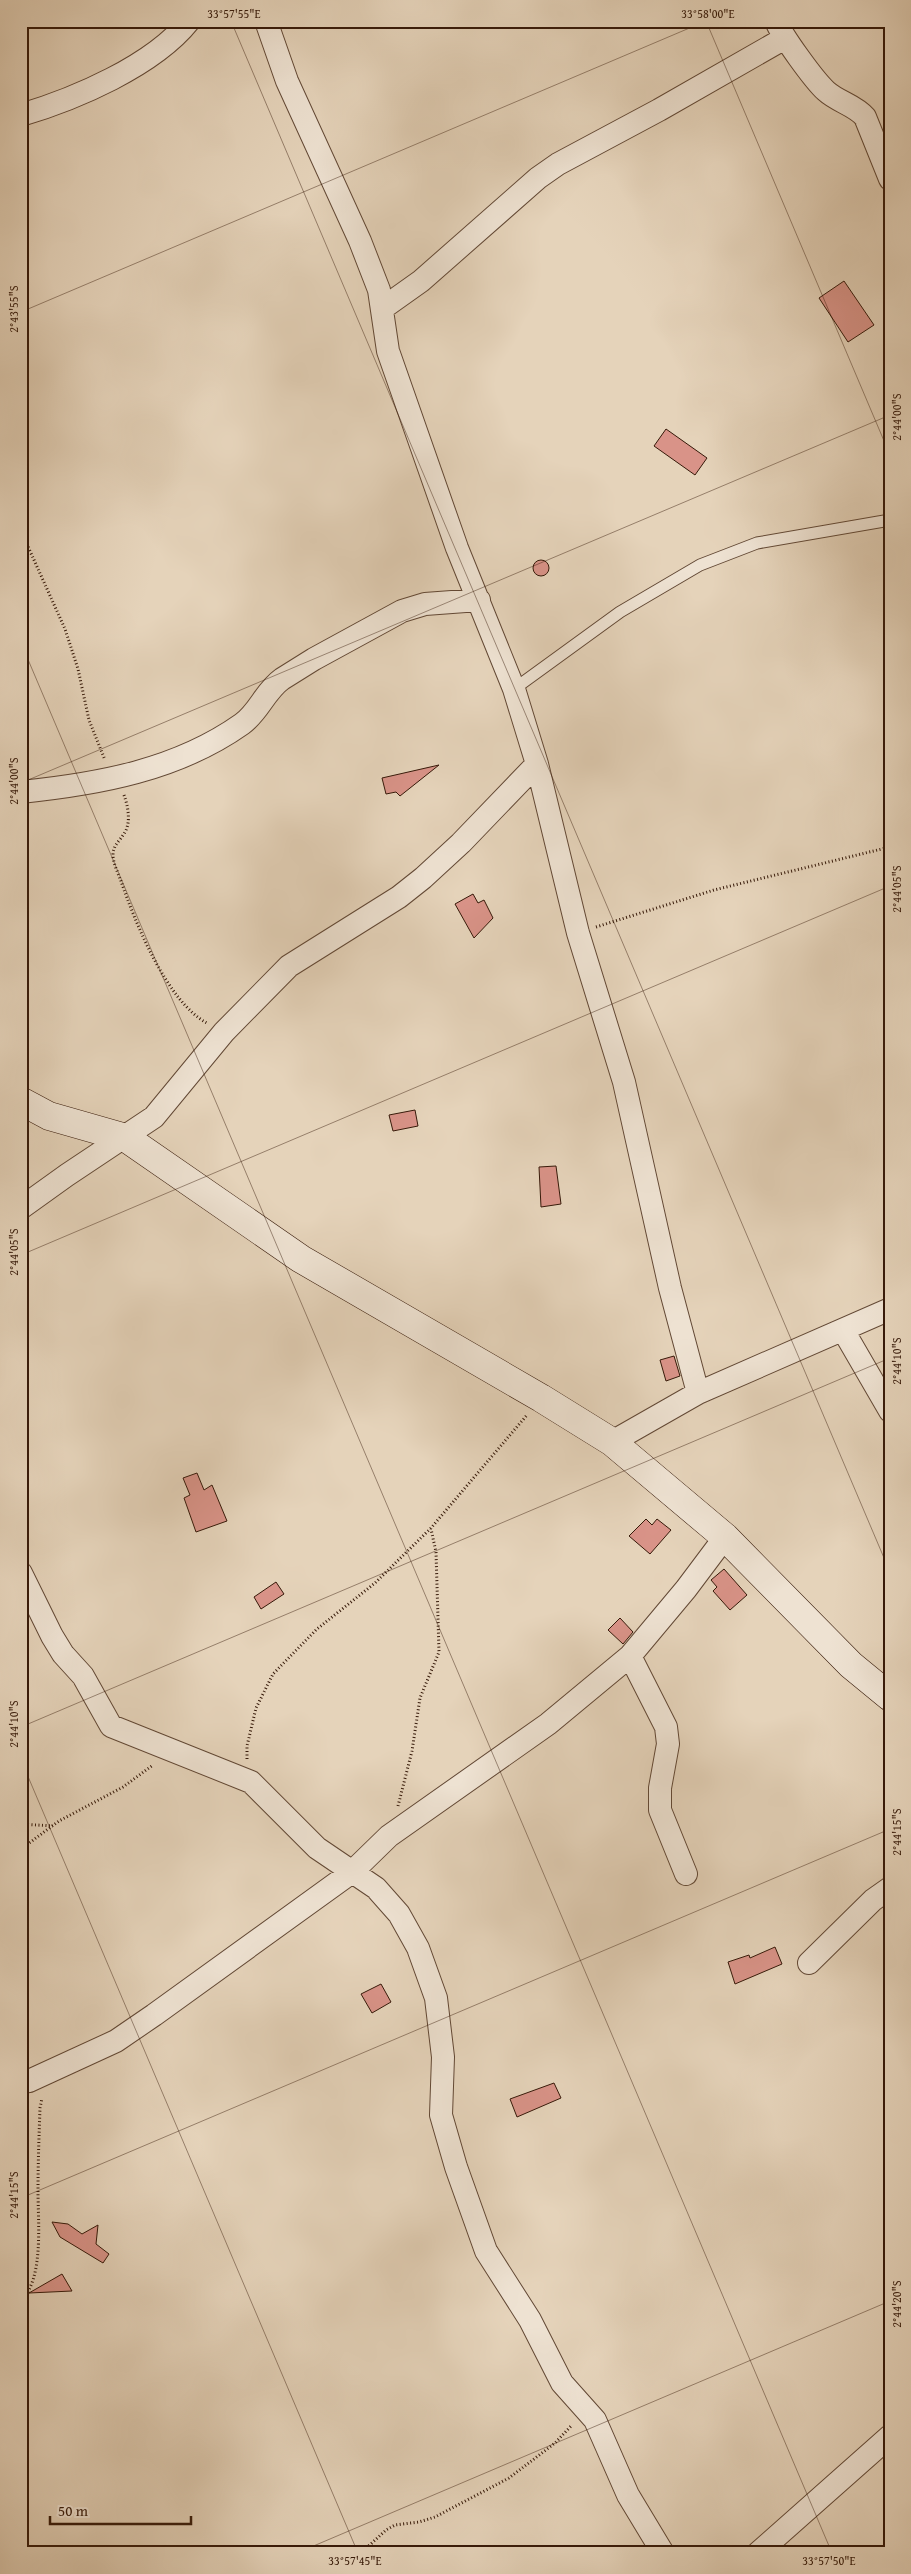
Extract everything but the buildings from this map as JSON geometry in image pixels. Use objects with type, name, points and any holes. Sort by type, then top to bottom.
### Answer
[{"type":"street","points":[[21,115],[56,105],[134,66],[189,21]]},
{"type":"street","points":[[266,21],[286,81],[360,241],[379,290],[388,351],[457,548],[514,689],[537,764],[578,933],[624,1082],[670,1288],[698,1393]]},
{"type":"street","points":[[383,308],[421,281],[538,178],[558,164],[659,110],[780,30],[826,91],[860,111],[866,117],[890,179]]},
{"type":"street","points":[[21,792],[75,787],[115,778],[189,754],[233,730],[248,719],[273,685],[314,659],[384,620],[425,604],[479,600]]},
{"type":"street","points":[[21,1208],[66,1174],[126,1138],[154,1117],[224,1032],[289,966],[399,897],[423,878],[461,843],[537,764]]},
{"type":"street","points":[[21,1101],[49,1116]]},
{"type":"street","points":[[21,1108],[126,1138],[301,1259],[541,1398],[612,1442],[725,1537],[851,1665],[890,1697]]},
{"type":"street","points":[[612,1442],[698,1393],[890,1309]]},
{"type":"street","points":[[843,1330],[890,1411]]},
{"type":"street","points":[[21,2082],[48,2073],[116,2041],[248,1949],[352,1872],[389,1836],[548,1724],[630,1656],[686,1589],[725,1537]]},
{"type":"street","points":[[21,1573],[52,1636],[63,1654],[83,1676],[111,1726],[247,1780],[317,1848],[388,1899],[418,1948],[436,1998],[443,2057],[441,2114],[456,2167],[486,2251],[530,2320],[562,2383],[585,2408],[602,2434],[628,2495],[663,2553]]},
{"type":"street","points":[[630,1656],[666,1727],[668,1744],[660,1788],[660,1810],[686,1874]]},
{"type":"street","points":[[809,1963],[866,1906],[890,1888]]},
{"type":"street","points":[[758,2553],[890,2436]]},
{"type":"lane","points":[[514,689],[620,612],[700,565],[757,543],[890,520]]},
{"type":"path","points":[[21,531],[65,629],[78,669],[89,720],[127,802],[126,831],[114,846],[112,857],[133,916],[159,966],[178,997],[199,1019],[224,1032]]},
{"type":"path","points":[[578,933],[714,890],[890,847]]},
{"type":"path","points":[[247,1780],[247,1746],[256,1708],[273,1674],[317,1629],[375,1583],[431,1528],[541,1398]]},
{"type":"path","points":[[389,1836],[412,1751],[420,1698],[439,1652],[436,1552],[431,1528]]},
{"type":"path","points":[[21,1849],[53,1826],[122,1787],[150,1767],[170,1757],[181,1755]]},
{"type":"path","points":[[21,1824],[53,1826]]},
{"type":"path","points":[[21,2300],[28,2294],[36,2264],[39,2229],[40,2108],[48,2073]]},
{"type":"path","points":[[361,2553],[386,2530],[395,2525],[436,2517],[516,2473],[555,2443],[585,2408]]}]
